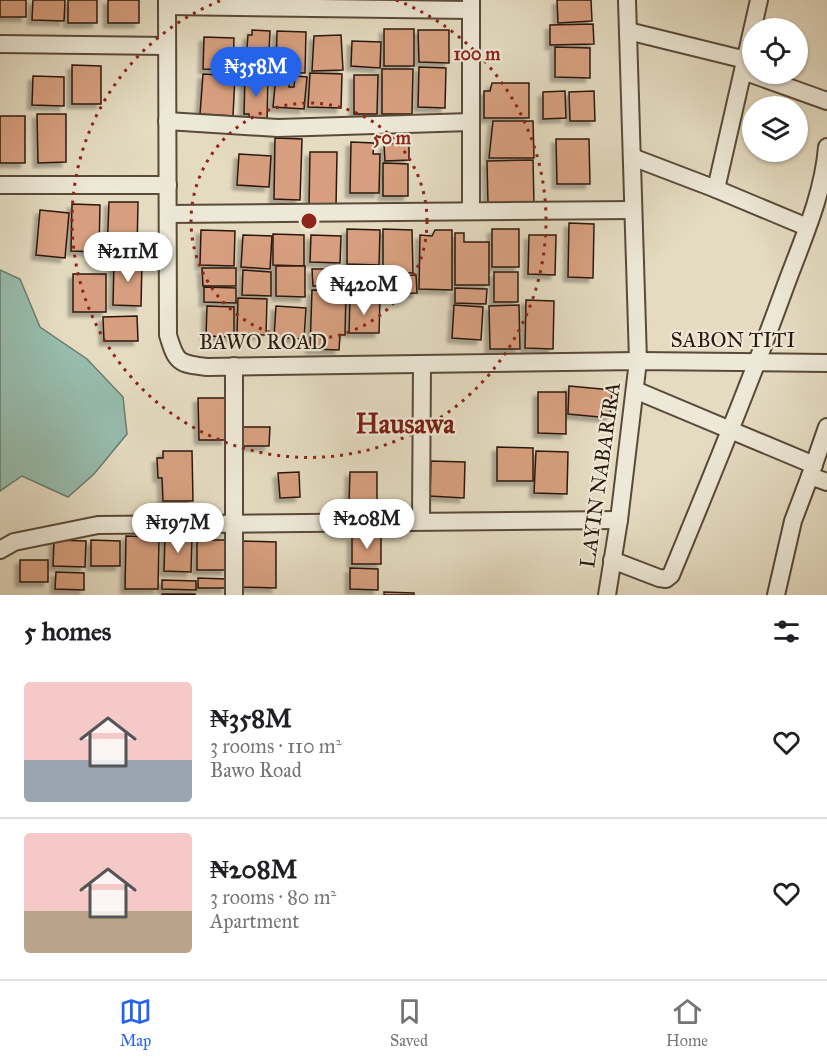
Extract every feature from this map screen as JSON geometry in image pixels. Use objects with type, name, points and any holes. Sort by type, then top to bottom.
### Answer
[{"type":"street","name":"LAYIN NABARIRA","points":[[607,595],[619,520],[638,362],[627,0]]},
{"type":"street","points":[[755,18],[759,0]]},
{"type":"street","points":[[167,3],[471,5],[471,211]]},
{"type":"street","name":"BAWO ROAD","points":[[167,3],[168,335],[174,356],[187,364],[234,366],[638,362]]},
{"type":"street","points":[[628,31],[742,65]]},
{"type":"street","points":[[0,44],[167,46]]},
{"type":"street","points":[[716,189],[742,75]]},
{"type":"street","points":[[787,84],[827,101]]},
{"type":"street","points":[[167,121],[278,128],[471,122]]},
{"type":"street","points":[[612,560],[659,578],[670,577],[758,362],[823,182],[827,147]]},
{"type":"street","points":[[632,157],[807,227]]},
{"type":"street","points":[[0,185],[168,185]]},
{"type":"street","points":[[168,214],[633,210]]},
{"type":"street","name":"SABON TITI","points":[[638,362],[827,363]]},
{"type":"street","points":[[421,522],[422,364]]},
{"type":"street","points":[[234,366],[234,595]]},
{"type":"street","points":[[635,390],[731,429],[812,470],[827,482]]},
{"type":"street","points":[[776,595],[793,521],[827,427]]},
{"type":"street","points":[[0,550],[14,542],[98,525],[619,520]]},
{"type":"shaded area","points":[[0,270],[20,279],[40,327],[87,359],[123,397],[127,434],[94,474],[68,497],[22,476],[0,491]]},
{"type":"building","points":[[0,0],[26,0],[26,17],[0,17]]},
{"type":"building","points":[[33,0],[65,0],[64,21],[32,20]]},
{"type":"building","points":[[68,0],[97,0],[97,23],[68,23]]},
{"type":"building","points":[[108,0],[139,0],[139,23],[108,23]]},
{"type":"building","points":[[557,0],[591,0],[592,21],[558,23]]},
{"type":"building","points":[[593,24],[594,44],[550,45],[550,25]]},
{"type":"building","points":[[384,29],[414,29],[414,66],[384,66]]},
{"type":"building","points":[[252,30],[270,31],[268,74],[238,72],[238,61],[246,61],[248,35],[252,35]]},
{"type":"building","points":[[418,30],[449,30],[449,63],[419,62]]},
{"type":"building","points":[[277,31],[306,32],[305,73],[276,72]]},
{"type":"building","points":[[341,35],[343,70],[312,71],[314,36]]},
{"type":"building","points":[[204,37],[234,38],[233,70],[203,69]]},
{"type":"building","points":[[352,41],[381,42],[380,68],[351,66]]},
{"type":"building","points":[[555,47],[590,48],[590,78],[555,77]]},
{"type":"building","points":[[72,65],[101,66],[101,104],[72,104]]},
{"type":"building","points":[[419,67],[446,68],[445,108],[418,107]]},
{"type":"building","points":[[382,69],[413,69],[412,114],[382,114]]},
{"type":"building","points":[[310,73],[342,74],[341,108],[308,107]]},
{"type":"building","points":[[203,74],[235,76],[233,116],[200,114]]},
{"type":"building","points":[[245,75],[268,76],[267,123],[249,123],[249,114],[244,114]]},
{"type":"building","points":[[354,75],[378,75],[377,114],[354,114]]},
{"type":"building","points":[[33,76],[64,77],[64,106],[32,105]]},
{"type":"building","points":[[276,76],[290,77],[289,87],[294,87],[295,76],[307,77],[304,109],[273,107]]},
{"type":"building","points":[[492,83],[529,83],[529,118],[484,118],[484,91],[490,91]]},
{"type":"building","points":[[565,91],[566,118],[543,119],[543,92]]},
{"type":"building","points":[[594,91],[595,121],[570,121],[569,92]]},
{"type":"building","points":[[37,114],[66,114],[66,162],[38,163]]},
{"type":"building","points":[[0,116],[25,116],[25,163],[0,163]]},
{"type":"building","points":[[493,121],[533,121],[534,158],[489,158]]},
{"type":"building","points":[[275,138],[302,139],[300,200],[274,199]]},
{"type":"building","points":[[556,139],[589,139],[590,184],[557,184]]},
{"type":"building","points":[[351,142],[374,143],[373,154],[380,154],[379,193],[350,193]]},
{"type":"building","points":[[409,143],[409,160],[385,161],[384,144]]},
{"type":"building","points":[[310,152],[337,152],[336,206],[309,206]]},
{"type":"building","points":[[239,154],[271,156],[269,187],[237,185]]},
{"type":"building","points":[[533,160],[534,204],[488,204],[487,161]]},
{"type":"building","points":[[383,163],[408,164],[408,196],[383,196]]},
{"type":"building","points":[[109,202],[138,202],[137,253],[107,252]]},
{"type":"building","points":[[72,204],[100,205],[99,252],[71,251]]},
{"type":"building","points":[[40,210],[69,213],[65,258],[36,255]]},
{"type":"building","points":[[569,223],[594,224],[593,278],[568,277]]},
{"type":"building","points":[[347,229],[380,230],[379,265],[347,264]]},
{"type":"building","points":[[383,229],[412,230],[413,273],[383,273]]},
{"type":"building","points":[[492,229],[519,229],[519,267],[492,267]]},
{"type":"building","points":[[201,230],[235,231],[234,266],[200,265]]},
{"type":"building","points":[[435,230],[452,230],[452,290],[419,289],[420,235],[432,236]]},
{"type":"building","points":[[455,233],[464,233],[464,242],[489,242],[489,285],[455,285]]},
{"type":"building","points":[[273,234],[304,235],[304,266],[273,265]]},
{"type":"building","points":[[243,235],[272,236],[270,269],[241,267]]},
{"type":"building","points":[[311,235],[341,236],[340,263],[310,262]]},
{"type":"building","points":[[529,235],[556,235],[555,275],[528,274]]},
{"type":"building","points":[[114,260],[142,261],[141,306],[113,305]]},
{"type":"building","points":[[276,266],[305,266],[305,297],[276,296]]},
{"type":"building","points":[[202,268],[236,268],[236,286],[203,286]]},
{"type":"building","points":[[312,269],[341,269],[342,285],[313,286]]},
{"type":"building","points":[[351,269],[380,269],[380,284],[351,284]]},
{"type":"building","points":[[243,270],[271,272],[271,296],[242,295]]},
{"type":"building","points":[[494,272],[518,272],[518,302],[494,302]]},
{"type":"building","points":[[73,274],[106,274],[106,312],[73,312]]},
{"type":"building","points":[[416,275],[417,293],[384,294],[383,277]]},
{"type":"building","points":[[204,287],[236,288],[236,303],[204,302]]},
{"type":"building","points":[[455,288],[487,289],[486,304],[455,303]]},
{"type":"building","points":[[312,290],[346,291],[345,335],[340,335],[339,350],[310,349]]},
{"type":"building","points":[[238,298],[267,299],[266,335],[237,334]]},
{"type":"building","points":[[350,298],[380,299],[379,333],[349,333]]},
{"type":"building","points":[[526,300],[554,301],[553,349],[525,348]]},
{"type":"building","points":[[454,305],[483,307],[481,340],[452,338]]},
{"type":"building","points":[[519,305],[520,349],[490,349],[489,306]]},
{"type":"building","points":[[207,306],[234,307],[234,337],[206,336]]},
{"type":"building","points":[[276,306],[306,308],[304,339],[274,337]]},
{"type":"building","points":[[137,316],[138,341],[104,341],[103,317]]},
{"type":"building","points":[[569,386],[612,390],[610,418],[568,414]]},
{"type":"building","points":[[538,392],[566,392],[566,434],[538,433]]},
{"type":"building","points":[[198,398],[226,398],[226,440],[199,440]]},
{"type":"building","points":[[243,427],[270,427],[269,446],[243,446]]},
{"type":"building","points":[[497,447],[533,448],[533,481],[497,481]]},
{"type":"building","points":[[163,451],[192,451],[193,501],[163,501],[162,478],[158,478],[157,458],[163,458]]},
{"type":"building","points":[[536,451],[568,452],[567,494],[534,493]]},
{"type":"building","points":[[431,461],[465,462],[464,498],[430,496]]},
{"type":"building","points":[[299,472],[300,497],[280,498],[278,473]]},
{"type":"building","points":[[350,472],[377,472],[377,503],[349,502]]},
{"type":"building","points":[[126,536],[159,537],[158,589],[125,589]]},
{"type":"building","points":[[165,536],[192,537],[191,572],[164,571]]},
{"type":"building","points":[[381,536],[381,564],[352,564],[352,537]]},
{"type":"building","points":[[54,540],[86,541],[85,567],[53,566]]},
{"type":"building","points":[[91,540],[120,541],[120,566],[91,566]]},
{"type":"building","points":[[197,540],[226,540],[226,570],[197,570]]},
{"type":"building","points":[[242,541],[276,542],[276,588],[242,587]]},
{"type":"building","points":[[20,560],[48,560],[48,582],[20,582]]},
{"type":"building","points":[[350,568],[378,569],[378,590],[350,589]]},
{"type":"building","points":[[56,572],[84,573],[84,590],[55,589]]},
{"type":"building","points":[[198,578],[226,579],[226,588],[198,588]]},
{"type":"building","points":[[162,580],[196,581],[196,590],[162,589]]},
{"type":"building","points":[[384,592],[414,593],[414,595],[384,595]]},
{"type":"building","points":[[195,594],[195,595],[162,595]]},
{"type":"district","name":"Hausawa","points":[[405,423]]}]
